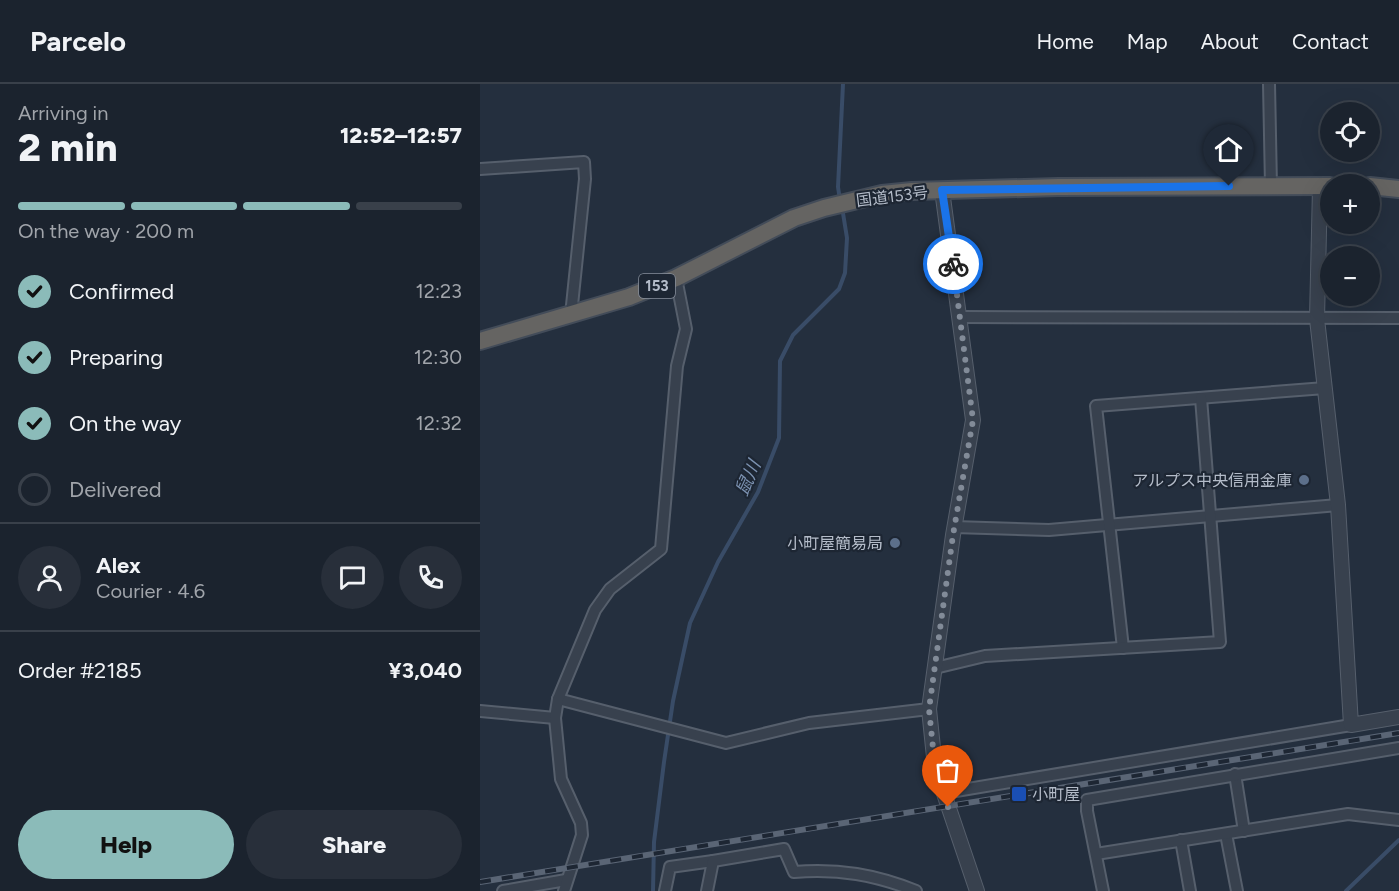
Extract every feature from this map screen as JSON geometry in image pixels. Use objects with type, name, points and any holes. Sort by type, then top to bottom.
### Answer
[{"type":"highway","name":"国道153号","points":[[480,341],[629,297],[676,278],[756,236],[824,208],[854,200],[912,190],[1320,186]]},
{"type":"highway","points":[[1380,187],[1399,189]]},
{"type":"street","points":[[1269,84],[1271,186]]},
{"type":"street","points":[[480,169],[584,162],[585,179],[572,315]]},
{"type":"street","points":[[942,190],[961,317],[973,420],[954,527],[929,709],[935,767],[977,891]]},
{"type":"street","points":[[1322,234],[1317,319],[1338,504],[1351,725]]},
{"type":"street","points":[[503,891],[565,885],[582,835],[581,824],[561,779],[555,718],[558,699],[595,610],[610,589],[661,549],[677,366],[686,329],[676,278]]},
{"type":"street","points":[[961,317],[1399,318]]},
{"type":"street","points":[[1123,648],[1096,406],[1325,388]]},
{"type":"street","points":[[935,668],[985,656],[1220,642],[1201,398]]},
{"type":"street","points":[[954,527],[1049,530],[1338,504]]},
{"type":"street","points":[[558,699],[726,743],[809,723],[929,709]]},
{"type":"street","points":[[480,711],[555,718]]},
{"type":"street","points":[[944,793],[1399,717]]},
{"type":"street","points":[[1103,891],[1087,811],[1087,800],[1399,748]]},
{"type":"street","points":[[1234,774],[1244,831]]},
{"type":"street","points":[[1096,854],[1348,814],[1399,820]]},
{"type":"street","points":[[1226,834],[1237,891]]},
{"type":"street","points":[[1181,840],[1190,891]]},
{"type":"street","points":[[665,891],[669,867],[784,849],[794,872],[829,869],[862,875],[916,891]]},
{"type":"street","points":[[707,891],[712,861]]},
{"type":"waterway","name":"鼠川","points":[[840,200],[838,187],[843,84]]},
{"type":"waterway","name":"鼠川","points":[[653,891],[654,842],[664,762],[673,701],[690,623],[718,562],[758,492],[779,438],[780,361],[793,335],[839,289],[845,273],[847,238],[842,207]]},
{"type":"waterway","points":[[1346,891],[1399,840]]},
{"type":"railway","points":[[480,882],[1399,733]]},
{"type":"way so far","points":[[948,807],[935,767],[929,709],[953,535],[973,420],[953,264]]},
{"type":"place","name":"アルプス中央信用金庫","points":[[1304,480]]},
{"type":"place","name":"小町屋簡易局","points":[[895,543]]},
{"type":"place","name":"小町屋","points":[[1019,794]]},
{"type":"route","points":[[953,264],[942,190],[1229,186]]}]
